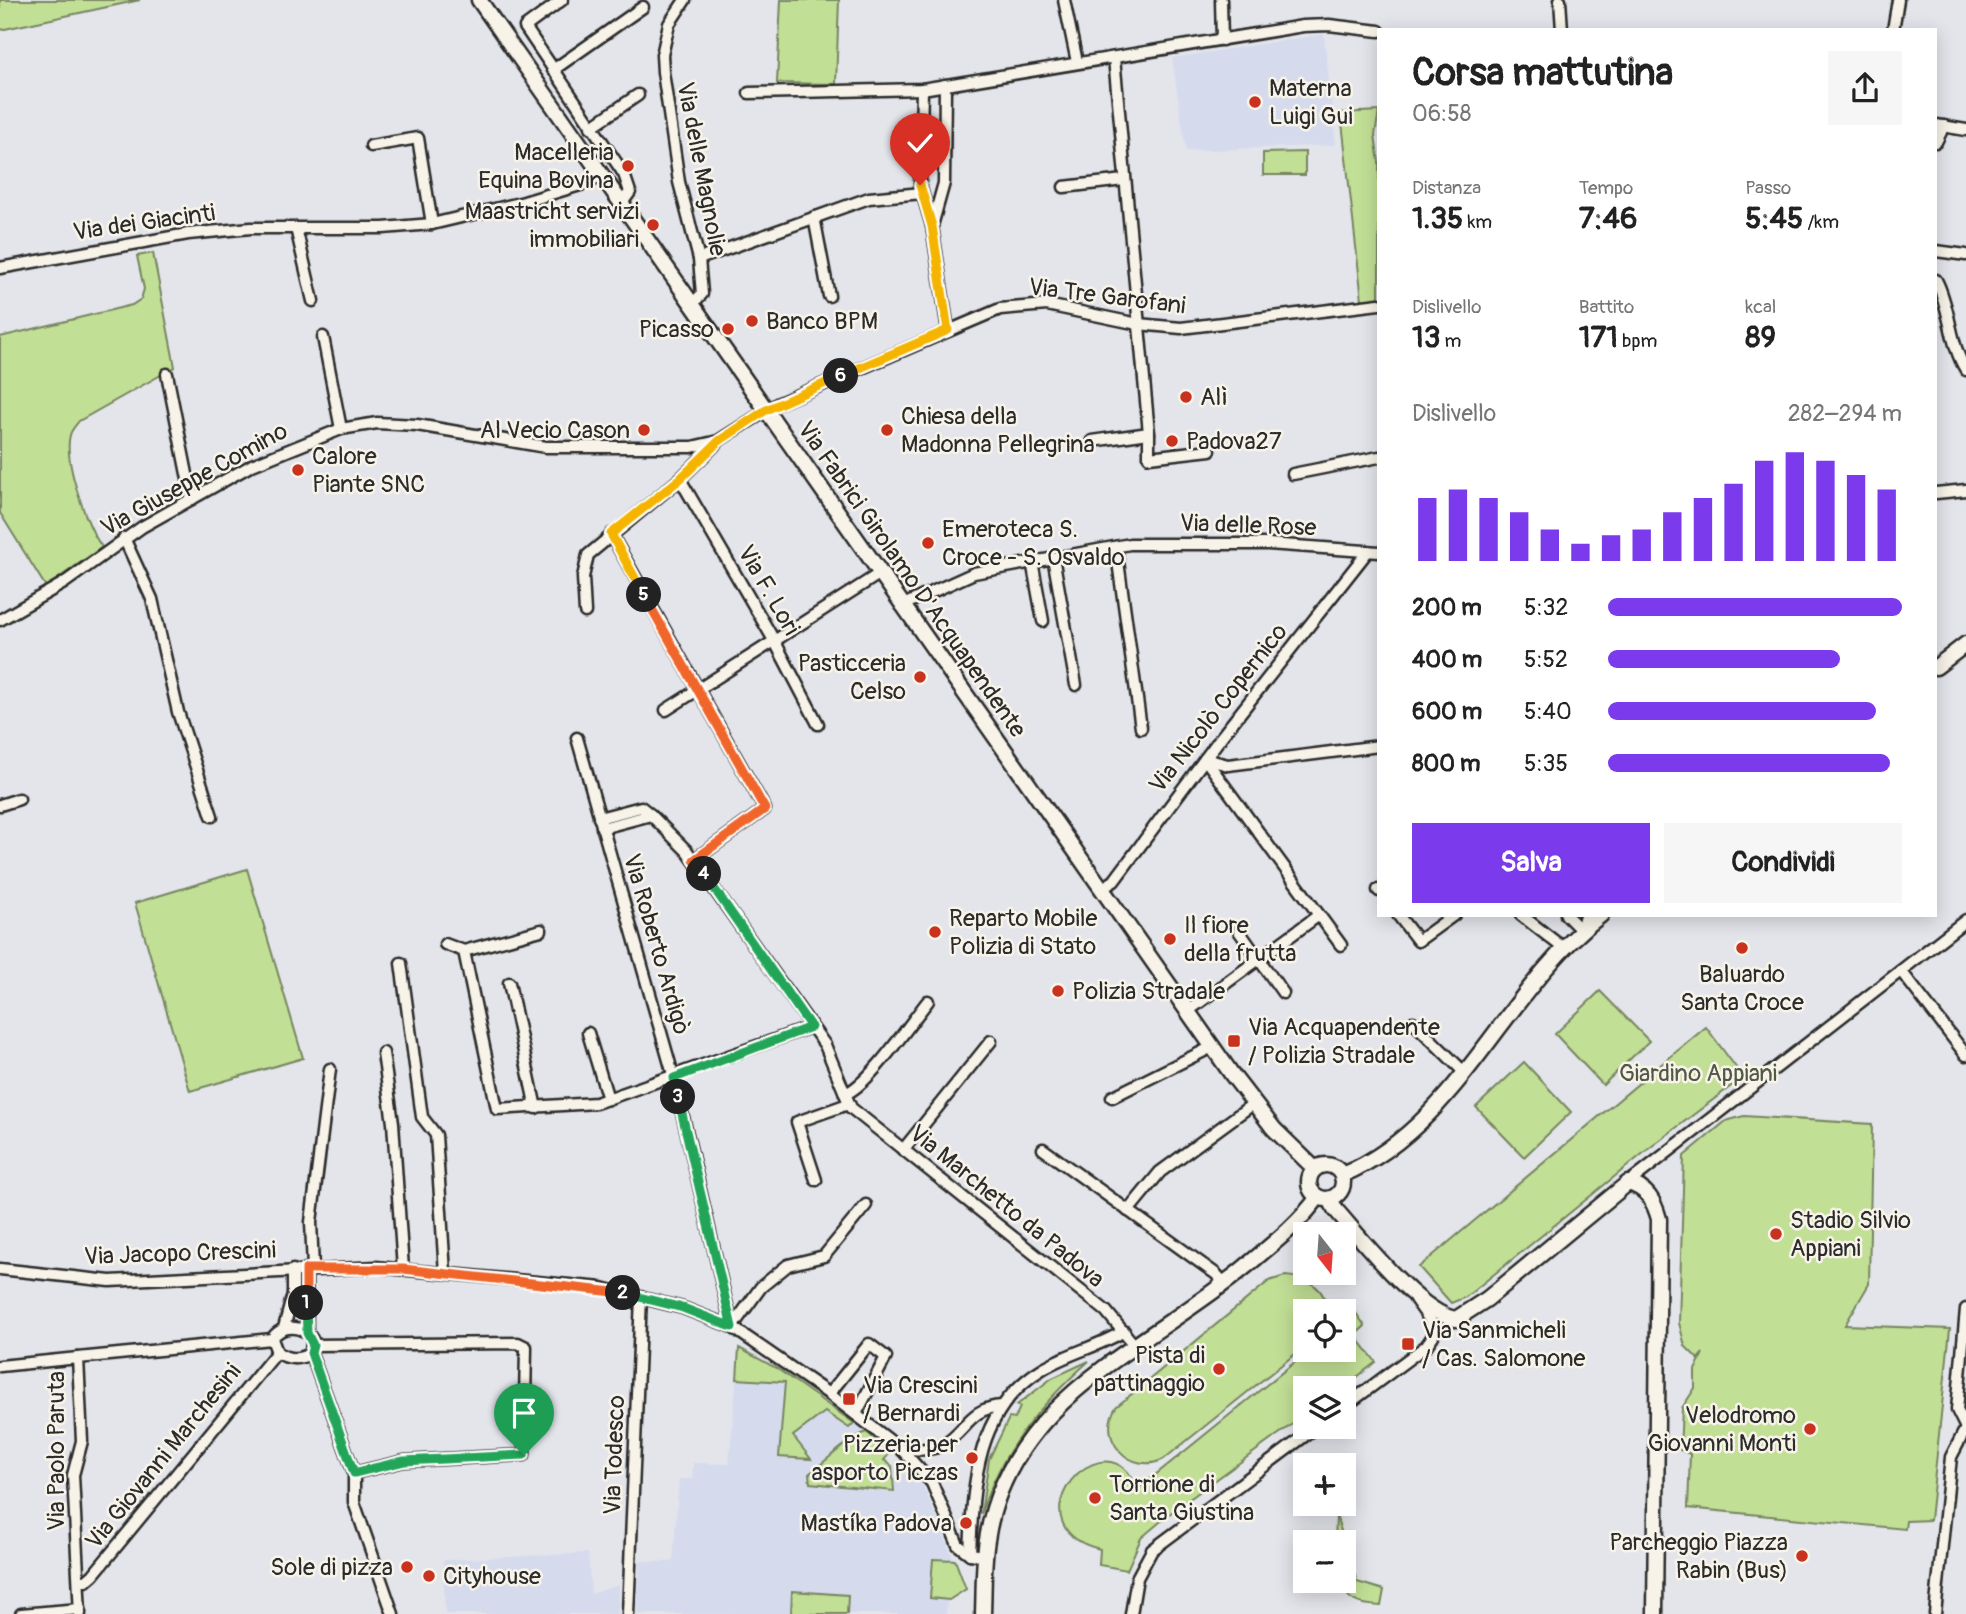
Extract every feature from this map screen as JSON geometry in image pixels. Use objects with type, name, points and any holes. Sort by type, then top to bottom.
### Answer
[{"type":"main road","name":"Via Fabrici Girolamo D'Acquapendente","points":[[479,0],[901,606],[1212,1046],[1254,1104],[1315,1169]]},
{"type":"main road","points":[[1937,666],[1966,644]]},
{"type":"main road","points":[[1342,1175],[1395,1144],[1421,1120],[1464,1072],[1562,947],[1598,917]]},
{"type":"main road","points":[[1342,1175],[1330,1166],[1315,1169],[1309,1184],[1409,1291],[1442,1315],[1456,1319],[1487,1299],[1629,1183],[1642,1188],[1650,1197],[1659,1219],[1655,1614]]},
{"type":"main road","points":[[983,1614],[977,1555],[1007,1478],[1040,1425],[1079,1385],[1225,1284],[1324,1198],[1341,1190],[1342,1175]]},
{"type":"street","points":[[562,0],[526,27],[624,174],[630,192],[622,203]]},
{"type":"street","name":"Via delle Magnolie","points":[[685,0],[669,24],[662,55],[679,182],[699,259],[702,294],[692,304]]},
{"type":"street","points":[[1064,0],[1077,62]]},
{"type":"street","points":[[1221,0],[1222,40]]},
{"type":"street","points":[[1560,0],[1562,28]]},
{"type":"street","points":[[1893,28],[1898,0]]},
{"type":"street","points":[[553,70],[643,7]]},
{"type":"street","points":[[749,93],[922,89],[1303,26],[1329,25],[1377,31]]},
{"type":"street","points":[[1114,58],[1149,457],[1210,450]]},
{"type":"street","points":[[932,226],[944,183],[945,85]]},
{"type":"street","points":[[922,89],[922,193],[932,226],[948,330]]},
{"type":"street","points":[[591,127],[638,95]]},
{"type":"street","points":[[1940,126],[1966,130]]},
{"type":"street","points":[[371,146],[418,138],[432,224]]},
{"type":"street","name":"Via dei Giacinti","points":[[0,268],[187,234],[432,224],[524,202],[590,182],[601,175]]},
{"type":"street","points":[[1064,187],[1124,180]]},
{"type":"street","points":[[699,259],[869,198],[922,193]]},
{"type":"street","points":[[814,217],[830,296]]},
{"type":"street","points":[[296,228],[313,301]]},
{"type":"street","points":[[1937,251],[1966,255]]},
{"type":"street","points":[[1937,282],[1947,301],[1958,357],[1966,370]]},
{"type":"street","name":"Via Tre Garofani","points":[[766,410],[948,330],[1000,309],[1023,305],[1047,305],[1138,324],[1181,328],[1377,304]]},
{"type":"street","points":[[323,337],[341,429]]},
{"type":"street","points":[[167,373],[192,499]]},
{"type":"street","name":"Via Giuseppe Comino","points":[[0,620],[64,583],[124,538],[252,465],[341,429],[377,423],[417,425],[524,444],[572,448],[692,447],[719,441],[766,410]]},
{"type":"street","points":[[1092,441],[1149,433]]},
{"type":"street","points":[[585,612],[583,577],[587,555],[680,479],[719,441]]},
{"type":"street","points":[[1293,474],[1377,457]]},
{"type":"street","name":"Via F. Lori","points":[[680,479],[775,642],[818,724]]},
{"type":"street","points":[[1937,493],[1966,490]]},
{"type":"street","points":[[611,534],[765,809],[694,860]]},
{"type":"street","points":[[124,538],[152,599],[178,712],[212,816]]},
{"type":"street","name":"Via delle Rose","points":[[901,606],[974,573],[1116,547],[1159,543],[1268,544],[1377,552]]},
{"type":"street","points":[[1116,547],[1141,728]]},
{"type":"street","name":"Via Nicolò Copernico","points":[[1101,889],[1114,880],[1368,551]]},
{"type":"street","points":[[1053,557],[1076,685]]},
{"type":"street","points":[[1032,561],[1043,621]]},
{"type":"street","points":[[666,710],[879,574]]},
{"type":"street","name":"Via Roberto Ardigò","points":[[577,738],[674,1078],[732,1327]]},
{"type":"street","points":[[1205,759],[1228,765],[1377,747]]},
{"type":"street","points":[[1205,759],[1342,945]]},
{"type":"street","points":[[0,805],[19,799]]},
{"type":"street","points":[[601,823],[651,815],[694,860],[832,1058],[847,1099]]},
{"type":"street","points":[[1188,1011],[1319,915]]},
{"type":"street","points":[[1400,917],[1418,941],[1451,917]]},
{"type":"street","points":[[1524,917],[1562,947]]},
{"type":"street","points":[[1568,917],[1581,930],[1585,917]]},
{"type":"street","points":[[1629,1183],[1966,920]]},
{"type":"street","points":[[445,944],[464,951],[541,930]]},
{"type":"street","points":[[1239,931],[1283,993]]},
{"type":"street","points":[[464,951],[497,1109],[587,1105],[674,1078],[811,1027]]},
{"type":"street","points":[[401,963],[422,1117],[436,1135],[445,1273]]},
{"type":"street","points":[[1901,971],[1966,1055]]},
{"type":"street","points":[[509,983],[536,1108]]},
{"type":"street","points":[[816,1180],[797,1122],[847,1099],[928,1001]]},
{"type":"street","points":[[1413,1022],[1464,1072]]},
{"type":"street","points":[[587,1033],[608,1099]]},
{"type":"street","points":[[903,1150],[992,1041]]},
{"type":"street","points":[[1112,1097],[1212,1046]]},
{"type":"street","points":[[383,1053],[393,1123],[403,1269]]},
{"type":"street","points":[[330,1069],[311,1222],[307,1333],[354,1473],[354,1502],[393,1614]]},
{"type":"street","name":"Via Marchetto da Padova","points":[[847,1099],[903,1150],[1106,1311],[1135,1346]]},
{"type":"street","points":[[1128,1211],[1160,1172],[1254,1104]]},
{"type":"street","points":[[1043,1149],[1216,1274],[1225,1284]]},
{"type":"street","points":[[732,1327],[761,1287],[788,1265],[824,1256],[866,1205]]},
{"type":"street","name":"Via Jacopo Crescini","points":[[0,1269],[110,1280],[310,1269],[403,1269],[602,1288],[683,1308],[732,1327],[829,1394],[902,1451],[932,1483],[958,1545],[977,1555]]},
{"type":"street","points":[[293,1270],[293,1294],[284,1328],[272,1339],[277,1352],[296,1359],[312,1349],[518,1343],[526,1347],[524,1455],[404,1461],[354,1473]]},
{"type":"street","points":[[1356,1398],[1426,1346],[1433,1336],[1432,1323],[1409,1291]]},
{"type":"street","name":"Via Todesco","points":[[628,1614],[641,1297]]},
{"type":"street","points":[[1935,1614],[1951,1457],[1956,1442],[1966,1428],[1956,1410],[1966,1309]]},
{"type":"street","points":[[284,1328],[307,1333]]},
{"type":"street","points":[[977,1555],[975,1474],[982,1444],[1002,1406],[1019,1386],[1041,1370],[1124,1331]]},
{"type":"street","name":"Via Paolo Paruta","points":[[80,1612],[73,1475],[82,1441],[78,1358],[272,1339]]},
{"type":"street","points":[[829,1394],[869,1344],[886,1357],[856,1414]]},
{"type":"street","name":"Via Giovanni Marchesini","points":[[79,1581],[86,1581],[93,1576],[277,1352]]},
{"type":"street","points":[[0,1366],[78,1358]]},
{"type":"street","points":[[902,1451],[935,1448],[956,1434],[981,1409],[1002,1406]]},
{"type":"street","points":[[1131,1614],[1137,1578],[1152,1550],[1301,1439]]},
{"type":"street","points":[[21,1614],[80,1612]]},
{"type":"shaded area","name":"Materna Luigi Gui","points":[[1324,34],[1336,145],[1186,151],[1172,58]]},
{"type":"shaded area","points":[[739,1348],[776,1368],[854,1423],[891,1452],[884,1460],[892,1466],[899,1459],[921,1481],[966,1589],[947,1602],[946,1614],[637,1614],[640,1561],[673,1562],[679,1479],[692,1479],[693,1463],[729,1464]]},
{"type":"shaded area","points":[[588,1553],[591,1594],[619,1585],[618,1614],[445,1614],[443,1560]]},
{"type":"green space","points":[[0,0],[140,0],[0,30]]},
{"type":"green space","points":[[781,0],[839,0],[836,84],[777,83]]},
{"type":"green space","points":[[1377,111],[1377,298],[1362,300],[1341,113]]},
{"type":"green space","points":[[1305,152],[1305,175],[1263,175],[1263,153]]},
{"type":"green space","points":[[153,253],[175,367],[79,421],[71,431],[69,446],[73,476],[83,509],[102,547],[46,587],[0,513],[0,337],[132,305],[141,299],[144,289],[137,256]]},
{"type":"green space","points":[[247,869],[303,1058],[190,1091],[135,903]]},
{"type":"green space","points":[[1600,991],[1649,1041],[1603,1085],[1555,1034]]},
{"type":"green space","name":"Giardino Appiani","points":[[1706,1027],[1743,1077],[1651,1147],[1466,1297],[1451,1303],[1419,1267]]},
{"type":"green space","points":[[1524,1062],[1571,1112],[1524,1157],[1476,1107]]},
{"type":"green space","points":[[1744,1116],[1872,1124],[1869,1284],[1845,1325],[1950,1329],[1930,1520],[1906,1521],[1905,1529],[1688,1508],[1690,1454],[1680,1450],[1682,1408],[1695,1388],[1695,1370],[1703,1353],[1698,1359],[1685,1346],[1679,1323],[1684,1156],[1726,1121]]},
{"type":"green space","name":"Pista di pattinaggio","points":[[1285,1276],[1293,1278],[1293,1285],[1314,1285],[1324,1299],[1293,1299],[1293,1356],[1164,1459],[1140,1463],[1120,1451],[1110,1431],[1116,1407],[1269,1281]]},
{"type":"green space","points":[[1356,1313],[1365,1326],[1356,1334]]},
{"type":"green space","points":[[1356,1336],[1376,1362],[1356,1378],[1293,1376],[1293,1424],[1173,1511],[1141,1538],[1127,1570],[1099,1565],[1100,1549],[1075,1539],[1063,1523],[1061,1506],[1066,1488],[1078,1474],[1093,1464],[1110,1462],[1126,1470],[1139,1488],[1295,1362],[1356,1362]]},
{"type":"green space","points":[[739,1348],[776,1368],[854,1423],[849,1428],[825,1412],[793,1436],[811,1459],[779,1457],[785,1382],[737,1379]]},
{"type":"green space","points":[[1089,1361],[1054,1394],[1024,1430],[999,1469],[981,1514],[989,1459],[1009,1418],[1015,1419],[1020,1407],[1017,1405],[1052,1378]]},
{"type":"green space","points":[[866,1432],[891,1452],[884,1460],[892,1466],[894,1491],[810,1483],[809,1474],[849,1441]]},
{"type":"green space","points":[[1336,1516],[1336,1516],[1341,1530],[1335,1530]]},
{"type":"green space","points":[[933,1559],[955,1560],[966,1589],[949,1600],[930,1598]]},
{"type":"green space","points":[[1356,1579],[1357,1582],[1384,1590],[1381,1606],[1367,1605],[1350,1598],[1346,1593],[1356,1593]]},
{"type":"green space","points":[[792,1591],[848,1595],[847,1614],[791,1614]]},
{"type":"place","name":"Materna Luigi Gui","points":[[1255,102]]},
{"type":"place","name":"Macelleria Equina Bovina","points":[[628,166]]},
{"type":"place","name":"Maastricht servizi immobiliari","points":[[653,225]]},
{"type":"place","name":"Banco BPM","points":[[752,321]]},
{"type":"place","name":"Picasso","points":[[728,329]]},
{"type":"place","name":"Alì","points":[[1186,397]]},
{"type":"place","name":"Al Vecio Cason","points":[[644,430]]},
{"type":"place","name":"Chiesa della Madonna Pellegrina","points":[[887,430]]},
{"type":"place","name":"Padova27","points":[[1172,441]]},
{"type":"place","name":"Calore Piante SNC","points":[[298,470]]},
{"type":"place","name":"Emeroteca S. Croce - S. Osvaldo","points":[[928,543]]},
{"type":"place","name":"Pasticceria Celso","points":[[920,677]]},
{"type":"place","name":"Reparto Mobile Polizia di Stato","points":[[935,932]]},
{"type":"place","name":"Il fiore della frutta","points":[[1170,939]]},
{"type":"place","name":"Baluardo Santa Croce","points":[[1742,948]]},
{"type":"place","name":"Polizia Stradale","points":[[1058,991]]},
{"type":"place","name":"Via Acquapendente / Polizia Stradale","points":[[1234,1041]]},
{"type":"place","name":"Stadio Silvio Appiani","points":[[1776,1234]]},
{"type":"place","name":"Via Sanmicheli / Cas. Salomone","points":[[1408,1344]]},
{"type":"place","name":"Pista di pattinaggio","points":[[1219,1369]]},
{"type":"place","name":"Via Crescini / Bernardi","points":[[849,1399]]},
{"type":"place","name":"Velodromo Giovanni Monti","points":[[1810,1429]]},
{"type":"place","name":"Pizzeria per asporto Piczas","points":[[972,1458]]},
{"type":"place","name":"Torrione di Santa Giustina","points":[[1095,1498]]},
{"type":"place","name":"Mastíka Padova","points":[[966,1523]]},
{"type":"place","name":"Parcheggio Piazza Rabin (Bus)","points":[[1802,1556]]},
{"type":"place","name":"Sole di pizza","points":[[407,1567]]},
{"type":"place","name":"Cityhouse","points":[[429,1576]]},
{"type":"route","points":[[524,1455],[404,1461],[354,1473],[311,1353],[313,1345],[307,1333],[306,1318],[306,1269],[376,1267],[602,1288],[657,1300],[732,1327],[674,1078],[811,1027],[694,860],[765,809],[611,534],[680,479],[719,441],[756,416],[777,404],[948,330],[944,321],[932,226],[920,185]]}]
